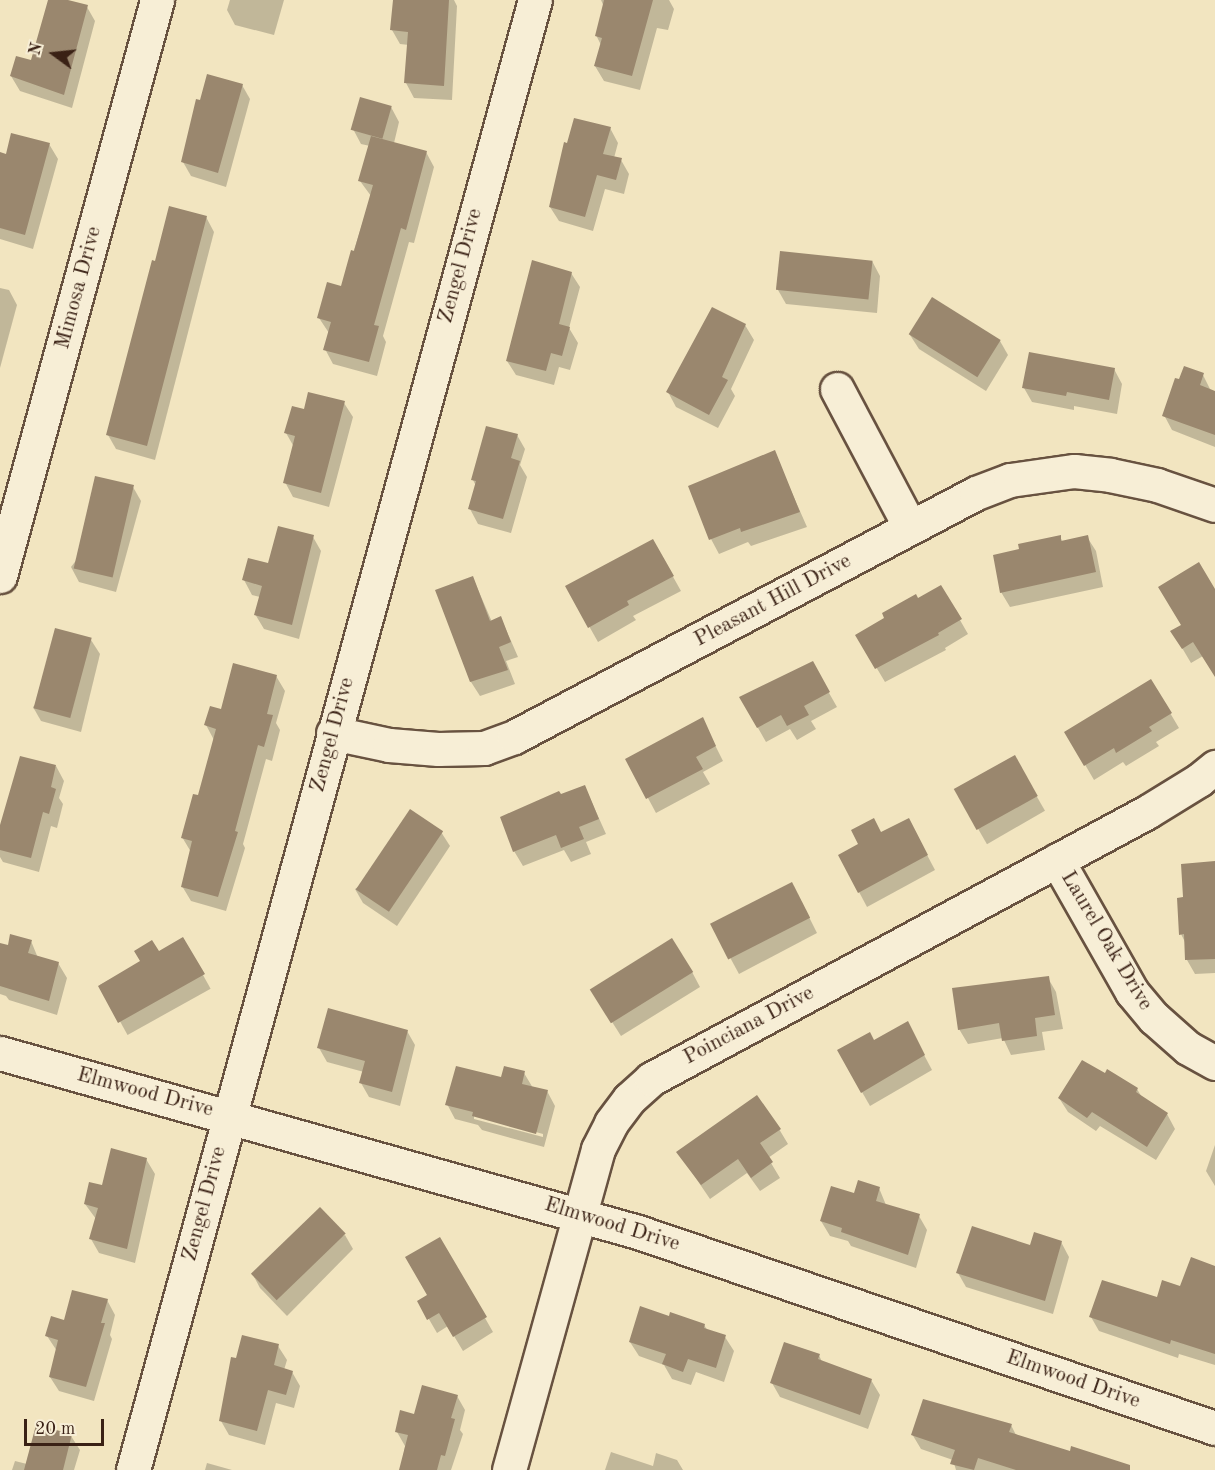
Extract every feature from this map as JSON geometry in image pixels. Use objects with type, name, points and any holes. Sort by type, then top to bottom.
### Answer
[{"type":"street","name":"Mimosa Drive","points":[[0,576],[157,0]]},
{"type":"street","name":"Zengel Drive","points":[[133,1470],[535,0]]},
{"type":"street","points":[[837,389],[910,527]]},
{"type":"street","name":"Pleasant Hill Drive","points":[[333,734],[389,745],[438,749],[484,748],[561,714],[910,527],[976,493],[1010,480],[1074,471],[1136,480],[1215,505]]},
{"type":"street","name":"Poinciana Drive","points":[[509,1470],[598,1149],[611,1123],[629,1099],[651,1079],[1147,812],[1199,780],[1215,767]]},
{"type":"street","name":"Laurel Oak Drive","points":[[1057,860],[1132,992],[1154,1018],[1188,1047],[1215,1063]]},
{"type":"street","name":"Elmwood Drive","points":[[0,1053],[579,1214],[1215,1428]]},
{"type":"building","points":[[48,0],[68,0],[88,5],[64,95],[10,76],[16,56],[31,60]]},
{"type":"building","points":[[393,0],[449,0],[444,86],[404,83],[408,32],[390,30]]},
{"type":"building","points":[[604,0],[653,0],[632,76],[594,66],[602,38],[595,36]]},
{"type":"building","points":[[207,74],[243,84],[218,173],[181,162],[196,99],[200,100]]},
{"type":"building","points":[[360,97],[392,106],[382,139],[351,130]]},
{"type":"building","points":[[574,118],[611,127],[603,154],[622,158],[616,180],[597,175],[585,217],[549,207],[564,142],[567,143]]},
{"type":"building","points":[[11,133],[50,143],[25,235],[0,228],[0,152],[6,154]]},
{"type":"building","points":[[371,136],[427,151],[406,230],[401,228],[374,325],[379,326],[369,362],[323,350],[331,322],[317,318],[327,282],[341,286],[351,250],[354,251],[373,185],[358,181]]},
{"type":"building","points":[[169,206],[207,216],[147,446],[106,435],[152,260],[155,261]]},
{"type":"building","points":[[780,251],[872,261],[868,300],[776,290]]},
{"type":"building","points":[[532,260],[572,272],[559,324],[570,327],[562,356],[551,353],[546,371],[506,361]]},
{"type":"building","points":[[932,297],[1001,340],[977,377],[909,334]]},
{"type":"building","points":[[712,307],[746,324],[722,377],[728,380],[709,415],[666,392]]},
{"type":"building","points":[[1029,352],[1115,368],[1109,400],[1067,392],[1066,396],[1022,388]]},
{"type":"building","points":[[1184,366],[1204,373],[1200,385],[1215,391],[1215,435],[1162,416],[1175,378],[1179,379]]},
{"type":"building","points":[[308,392],[345,401],[321,493],[283,483],[295,436],[284,433],[292,406],[304,409]]},
{"type":"building","points":[[486,426],[518,434],[511,458],[520,461],[503,519],[468,509],[476,481],[471,480]]},
{"type":"building","points":[[775,450],[800,512],[741,532],[740,528],[709,540],[688,486]]},
{"type":"building","points":[[95,476],[134,485],[113,578],[74,569]]},
{"type":"building","points":[[278,526],[314,535],[292,625],[254,615],[262,586],[242,580],[248,558],[268,563]]},
{"type":"building","points":[[1061,535],[1061,541],[1088,535],[1096,572],[1000,593],[993,555],[1019,549],[1018,544]]},
{"type":"building","points":[[653,539],[674,576],[627,601],[629,605],[588,628],[565,586]]},
{"type":"building","points":[[1199,562],[1215,589],[1215,677],[1193,642],[1182,649],[1170,631],[1181,625],[1158,587]]},
{"type":"building","points":[[473,576],[490,621],[501,616],[511,642],[499,647],[508,670],[470,682],[435,590]]},
{"type":"building","points":[[941,585],[962,619],[938,633],[939,635],[875,669],[855,635],[884,618],[882,613],[916,594],[918,598]]},
{"type":"building","points":[[55,628],[92,638],[70,718],[34,708]]},
{"type":"building","points":[[813,661],[830,692],[804,706],[809,715],[787,726],[781,715],[757,728],[739,697]]},
{"type":"building","points":[[233,663],[277,675],[267,714],[273,715],[264,747],[258,745],[235,831],[238,832],[218,897],[181,887],[192,841],[181,838],[193,794],[198,795],[216,729],[204,725],[210,706],[221,709]]},
{"type":"building","points":[[1151,679],[1172,713],[1149,727],[1152,731],[1116,753],[1114,748],[1084,766],[1064,732]]},
{"type":"building","points":[[703,717],[716,746],[696,757],[703,769],[646,799],[625,759]]},
{"type":"building","points":[[1015,755],[1038,796],[977,830],[954,789]]},
{"type":"building","points":[[20,756],[56,765],[51,787],[56,789],[49,814],[43,812],[31,858],[0,850],[0,825]]},
{"type":"building","points":[[585,785],[599,819],[579,827],[584,839],[561,848],[556,835],[513,852],[500,817],[559,791],[561,794]]},
{"type":"building","points":[[410,809],[443,831],[389,912],[356,889]]},
{"type":"building","points":[[874,818],[881,832],[909,818],[928,855],[858,893],[838,855],[858,844],[851,830]]},
{"type":"building","points":[[1215,861],[1215,959],[1185,960],[1184,934],[1179,935],[1177,898],[1183,897],[1181,864]]},
{"type":"building","points":[[792,882],[810,918],[728,959],[710,924]]},
{"type":"building","points":[[10,934],[32,940],[28,953],[59,962],[49,1001],[0,986],[0,943],[8,945]]},
{"type":"building","points":[[183,937],[205,974],[118,1023],[98,986],[140,961],[134,951],[152,940],[159,951]]},
{"type":"building","points":[[672,938],[693,972],[611,1023],[590,989]]},
{"type":"building","points":[[1049,976],[1055,1015],[1035,1018],[1037,1036],[1002,1041],[999,1023],[958,1030],[952,988]]},
{"type":"building","points":[[328,1008],[408,1030],[392,1092],[359,1083],[365,1061],[317,1048]]},
{"type":"building","points":[[908,1021],[925,1055],[861,1093],[837,1050],[870,1032],[874,1040]]},
{"type":"building","points":[[1082,1060],[1105,1073],[1107,1069],[1138,1088],[1136,1092],[1168,1113],[1147,1147],[1092,1112],[1087,1118],[1058,1098]]},
{"type":"building","points":[[456,1066],[501,1077],[504,1066],[525,1071],[522,1084],[548,1090],[536,1134],[472,1116],[473,1112],[445,1105]]},
{"type":"building","points":[[757,1095],[781,1129],[760,1143],[773,1162],[751,1178],[738,1159],[701,1185],[676,1152]]},
{"type":"building","points":[[111,1148],[147,1158],[127,1249],[89,1239],[98,1208],[84,1204],[89,1182],[102,1185]]},
{"type":"building","points":[[858,1180],[880,1187],[876,1201],[920,1214],[908,1255],[841,1232],[842,1228],[820,1221],[831,1186],[854,1193]]},
{"type":"building","points":[[320,1207],[346,1234],[277,1300],[251,1274]]},
{"type":"building","points":[[972,1226],[1030,1245],[1034,1232],[1062,1241],[1045,1301],[956,1273]]},
{"type":"building","points":[[440,1237],[487,1317],[453,1337],[439,1313],[427,1320],[417,1301],[427,1295],[405,1257]]},
{"type":"building","points":[[1191,1257],[1215,1266],[1215,1354],[1171,1340],[1170,1344],[1089,1317],[1102,1280],[1157,1297],[1162,1280],[1180,1286]]},
{"type":"building","points":[[72,1290],[108,1299],[101,1323],[105,1323],[86,1387],[49,1377],[58,1340],[45,1336],[51,1316],[64,1320]]},
{"type":"building","points":[[640,1306],[669,1316],[670,1312],[705,1324],[704,1328],[726,1335],[716,1368],[688,1359],[683,1372],[662,1364],[666,1354],[629,1342]]},
{"type":"building","points":[[242,1335],[279,1344],[274,1365],[293,1371],[286,1395],[268,1390],[257,1431],[219,1421],[231,1357],[236,1358]]},
{"type":"building","points":[[784,1342],[820,1354],[818,1359],[872,1379],[860,1415],[770,1383]]},
{"type":"building","points":[[422,1385],[458,1395],[451,1418],[455,1419],[445,1456],[441,1455],[437,1470],[399,1470],[408,1435],[395,1432],[400,1410],[414,1414]]},
{"type":"building","points":[[923,1399],[1012,1424],[1009,1432],[1070,1451],[1071,1446],[1130,1465],[1130,1470],[1016,1470],[978,1458],[974,1470],[950,1464],[955,1450],[911,1435]]},
{"type":"building","points":[[36,1425],[72,1434],[63,1470],[24,1470]]}]
